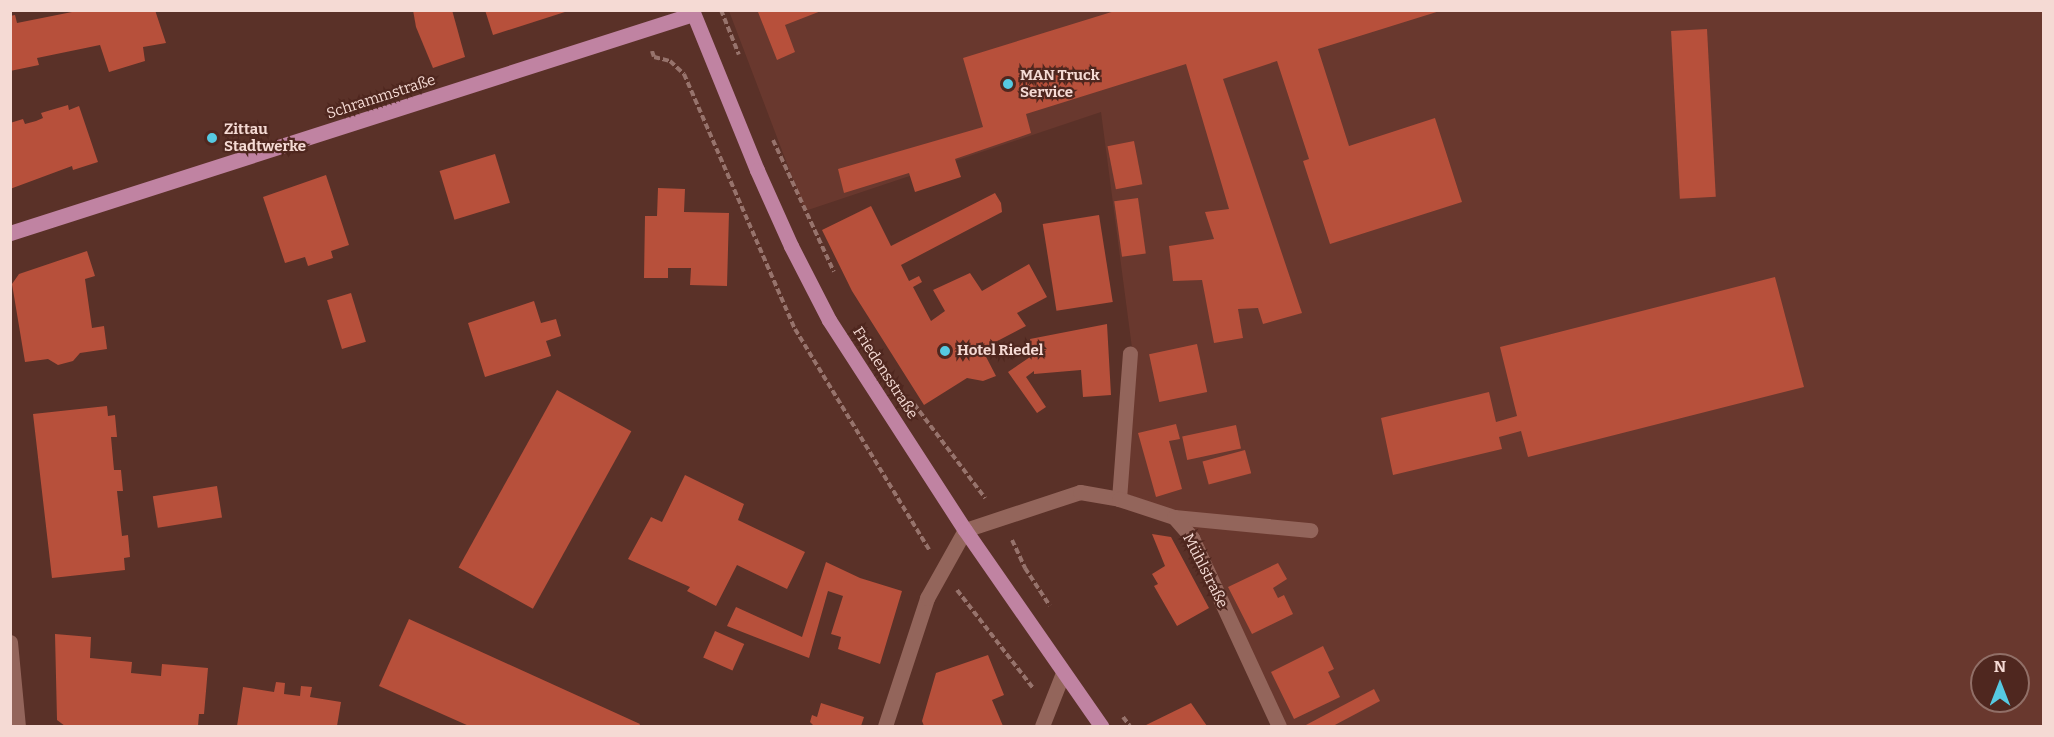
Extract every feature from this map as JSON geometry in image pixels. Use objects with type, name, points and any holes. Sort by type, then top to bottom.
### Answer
[{"type":"main road","name":"Schrammstraße","points":[[10,233],[692,12]]},
{"type":"main road","name":"Friedensstraße","points":[[692,12],[762,181],[818,299],[872,388],[965,530],[1101,726]]},
{"type":"street","points":[[1119,499],[1130,352]]},
{"type":"street","name":"Mühlstraße","points":[[965,530],[1080,492],[1119,499],[1174,517],[1192,538],[1279,726]]},
{"type":"street","points":[[1174,517],[1310,530]]},
{"type":"street","points":[[885,726],[927,598],[965,530]]},
{"type":"street","points":[[10,642],[18,726]]},
{"type":"street","points":[[1042,726],[1063,672]]},
{"type":"path","points":[[721,10],[741,62]]},
{"type":"path","points":[[770,134],[837,279]]},
{"type":"path","points":[[911,399],[945,447],[1001,518],[1025,568],[1055,615]]},
{"type":"path","points":[[1117,708],[1130,726]]},
{"type":"shaded area","points":[[729,11],[2043,11],[2043,726],[1284,726],[1186,516],[1124,493],[1132,348],[1101,112],[805,211]]},
{"type":"building","points":[[82,10],[155,10],[166,43],[143,47],[145,61],[109,72],[100,45],[37,58],[39,65],[10,71],[10,16],[15,15],[17,23]]},
{"type":"building","points":[[413,10],[452,10],[465,57],[433,68],[416,27]]},
{"type":"building","points":[[485,10],[568,10],[568,11],[493,35]]},
{"type":"building","points":[[754,10],[821,11],[785,25],[795,52],[777,60],[758,12]]},
{"type":"building","points":[[1118,10],[1443,10],[1318,49],[1349,146],[1435,118],[1462,202],[1330,244],[1303,161],[1309,159],[1277,61],[1223,79],[1302,313],[1263,324],[1258,308],[1238,309],[1243,338],[1214,343],[1202,280],[1173,281],[1169,246],[1214,239],[1205,212],[1229,209],[1186,64],[1026,114],[1031,133],[955,159],[961,177],[915,192],[909,173],[844,193],[838,169],[983,127],[963,58]]},
{"type":"building","points":[[1707,29],[1716,197],[1680,199],[1671,31]]},
{"type":"building","points":[[68,105],[69,110],[79,106],[98,162],[73,170],[72,166],[10,189],[10,123],[23,119],[25,124],[36,121],[43,118],[41,113]]},
{"type":"building","points":[[1134,141],[1142,184],[1116,189],[1107,146]]},
{"type":"building","points":[[495,154],[510,203],[454,220],[440,171]]},
{"type":"building","points":[[326,175],[349,245],[331,251],[333,258],[308,266],[305,257],[285,263],[263,197]]},
{"type":"building","points":[[658,188],[685,189],[684,212],[729,213],[727,286],[690,285],[691,268],[668,268],[668,278],[644,278],[645,216],[657,216]]},
{"type":"building","points":[[995,193],[1001,203],[1002,212],[901,265],[909,281],[919,276],[922,282],[913,287],[931,321],[945,311],[933,290],[970,273],[982,291],[1029,264],[1047,297],[1017,313],[1026,326],[982,349],[996,376],[983,381],[967,378],[924,405],[852,291],[822,230],[871,206],[891,246]]},
{"type":"building","points":[[1138,198],[1146,253],[1122,257],[1114,201]]},
{"type":"building","points":[[1099,215],[1113,302],[1056,311],[1043,224]]},
{"type":"building","points":[[87,251],[95,276],[85,279],[92,328],[104,326],[107,349],[80,353],[73,361],[58,365],[48,359],[25,362],[12,284],[19,274]]},
{"type":"building","points":[[1775,277],[1804,387],[1528,457],[1521,431],[1499,437],[1502,449],[1393,475],[1381,418],[1489,392],[1496,422],[1517,416],[1500,347]]},
{"type":"building","points":[[351,293],[366,342],[342,349],[327,300]]},
{"type":"building","points":[[534,301],[541,323],[556,319],[561,336],[546,341],[551,356],[485,377],[468,323]]},
{"type":"building","points":[[1107,324],[1111,395],[1083,397],[1081,370],[1034,374],[1034,371],[1026,377],[1046,407],[1037,413],[1008,372],[1033,355],[1030,339]]},
{"type":"building","points":[[1197,344],[1207,392],[1159,402],[1149,354]]},
{"type":"building","points":[[557,390],[631,431],[533,609],[459,568]]},
{"type":"building","points":[[107,406],[108,416],[115,415],[117,437],[111,437],[114,470],[121,470],[123,491],[117,491],[122,536],[128,535],[130,557],[124,558],[125,570],[52,578],[33,414]]},
{"type":"building","points":[[1176,424],[1180,439],[1169,441],[1182,489],[1156,497],[1138,433]]},
{"type":"building","points":[[1236,425],[1241,448],[1187,460],[1182,436]]},
{"type":"building","points":[[1245,450],[1251,473],[1209,485],[1202,461]]},
{"type":"building","points":[[685,475],[744,504],[738,520],[805,552],[787,589],[737,565],[716,606],[687,591],[690,587],[628,559],[651,517],[662,522]]},
{"type":"building","points":[[217,486],[222,518],[158,528],[153,496]]},
{"type":"building","points":[[1152,534],[1171,537],[1209,608],[1177,626],[1154,586],[1158,584],[1152,574],[1165,566]]},
{"type":"building","points":[[826,562],[860,578],[902,591],[880,664],[838,649],[841,637],[831,634],[843,596],[828,591],[809,658],[727,626],[736,607],[802,637]]},
{"type":"building","points":[[1278,563],[1287,579],[1273,588],[1278,598],[1284,595],[1293,614],[1252,634],[1228,587]]},
{"type":"building","points":[[409,619],[640,724],[639,726],[469,726],[379,686]]},
{"type":"building","points":[[715,631],[744,644],[732,671],[703,657]]},
{"type":"building","points":[[55,634],[91,637],[90,658],[132,662],[131,673],[161,676],[162,664],[208,668],[204,714],[199,714],[198,726],[65,726],[57,720]]},
{"type":"building","points":[[1323,646],[1334,669],[1328,672],[1340,697],[1294,719],[1271,672]]},
{"type":"building","points":[[988,655],[1004,695],[992,700],[1003,726],[924,726],[922,721],[936,673]]},
{"type":"building","points":[[276,682],[285,683],[284,694],[300,696],[301,686],[312,687],[310,697],[341,702],[337,726],[237,726],[243,687],[274,692]]},
{"type":"building","points":[[1374,689],[1380,701],[1333,726],[1304,726]]},
{"type":"building","points":[[821,703],[864,717],[861,726],[814,726],[810,722],[812,715],[817,717]]},
{"type":"building","points":[[1191,703],[1207,726],[1144,726]]},
{"type":"place","name":"MAN Truck Service","points":[[1008,84]]},
{"type":"place","name":"Zittau Stadtwerke","points":[[212,138]]},
{"type":"place","name":"Hotel Riedel","points":[[945,351]]}]
